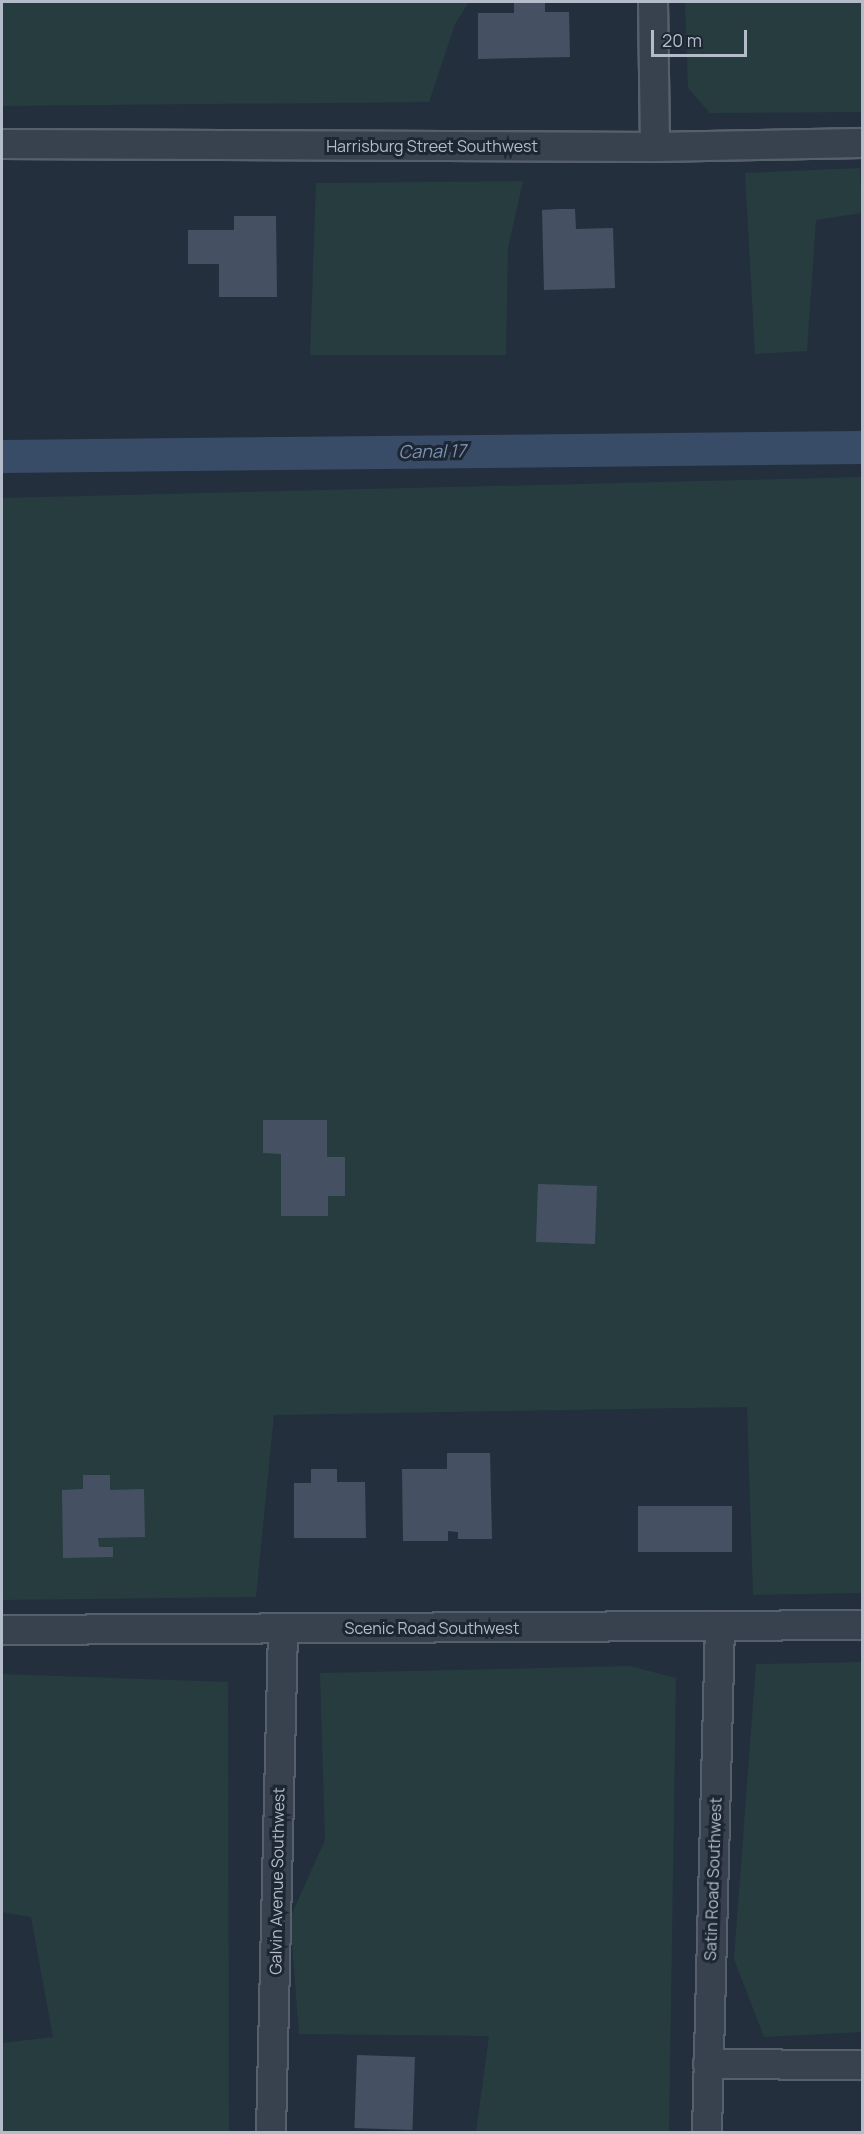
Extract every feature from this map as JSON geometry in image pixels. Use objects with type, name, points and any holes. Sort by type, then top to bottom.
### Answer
[{"type":"street","points":[[653,2],[655,147]]},
{"type":"street","name":"Harrisburg Street Southwest","points":[[2,144],[655,147],[862,143]]},
{"type":"street","name":"Scenic Road Southwest","points":[[2,1630],[862,1625]]},
{"type":"street","name":"Satin Road Southwest","points":[[707,2133],[720,1626]]},
{"type":"street","name":"Galvin Avenue Southwest","points":[[271,2133],[283,1629]]},
{"type":"street","points":[[708,2064],[862,2065]]},
{"type":"green space","points":[[2,2],[469,2],[455,24],[429,102],[2,106]]},
{"type":"green space","points":[[685,2],[862,2],[862,112],[710,113],[688,88]]},
{"type":"green space","points":[[860,168],[862,213],[816,220],[807,351],[755,354],[745,173]]},
{"type":"green space","points":[[523,181],[508,248],[506,355],[310,355],[316,183]]},
{"type":"green space","points":[[862,477],[862,1593],[753,1595],[747,1407],[274,1415],[256,1597],[2,1600],[2,498]]},
{"type":"green space","points":[[862,1662],[862,2032],[764,2037],[734,1959],[756,1664]]},
{"type":"green space","points":[[630,1666],[676,1678],[669,2132],[476,2132],[489,2036],[299,2034],[290,1918],[325,1840],[320,1673]]},
{"type":"green space","points":[[2,1674],[228,1682],[229,2132],[2,2132],[2,2043],[53,2037],[31,1917],[2,1912]]},
{"type":"building","points":[[514,2],[545,2],[545,12],[569,12],[570,57],[478,59],[478,13],[514,13]]},
{"type":"building","points":[[575,209],[576,229],[613,228],[615,288],[544,290],[542,210]]},
{"type":"building","points":[[234,216],[276,216],[277,297],[219,297],[219,264],[188,264],[188,230],[234,230]]},
{"type":"building","points":[[263,1120],[327,1120],[327,1157],[345,1157],[345,1196],[328,1196],[328,1216],[281,1216],[281,1154],[263,1153]]},
{"type":"building","points":[[538,1184],[597,1186],[595,1244],[536,1242]]},
{"type":"building","points":[[447,1453],[490,1453],[492,1539],[458,1539],[458,1532],[448,1531],[448,1541],[403,1541],[402,1469],[447,1469]]},
{"type":"building","points":[[311,1469],[337,1469],[337,1482],[365,1482],[366,1538],[294,1538],[294,1483],[311,1483]]},
{"type":"building","points":[[83,1475],[110,1475],[110,1490],[144,1489],[145,1537],[98,1538],[99,1547],[113,1547],[113,1557],[63,1558],[62,1490],[83,1489]]},
{"type":"building","points":[[638,1506],[732,1506],[732,1552],[638,1552]]},
{"type":"building","points":[[357,2055],[415,2057],[412,2130],[354,2128]]},
{"type":"waterway","name":"Canal 17","points":[[2,456],[862,447]]}]
